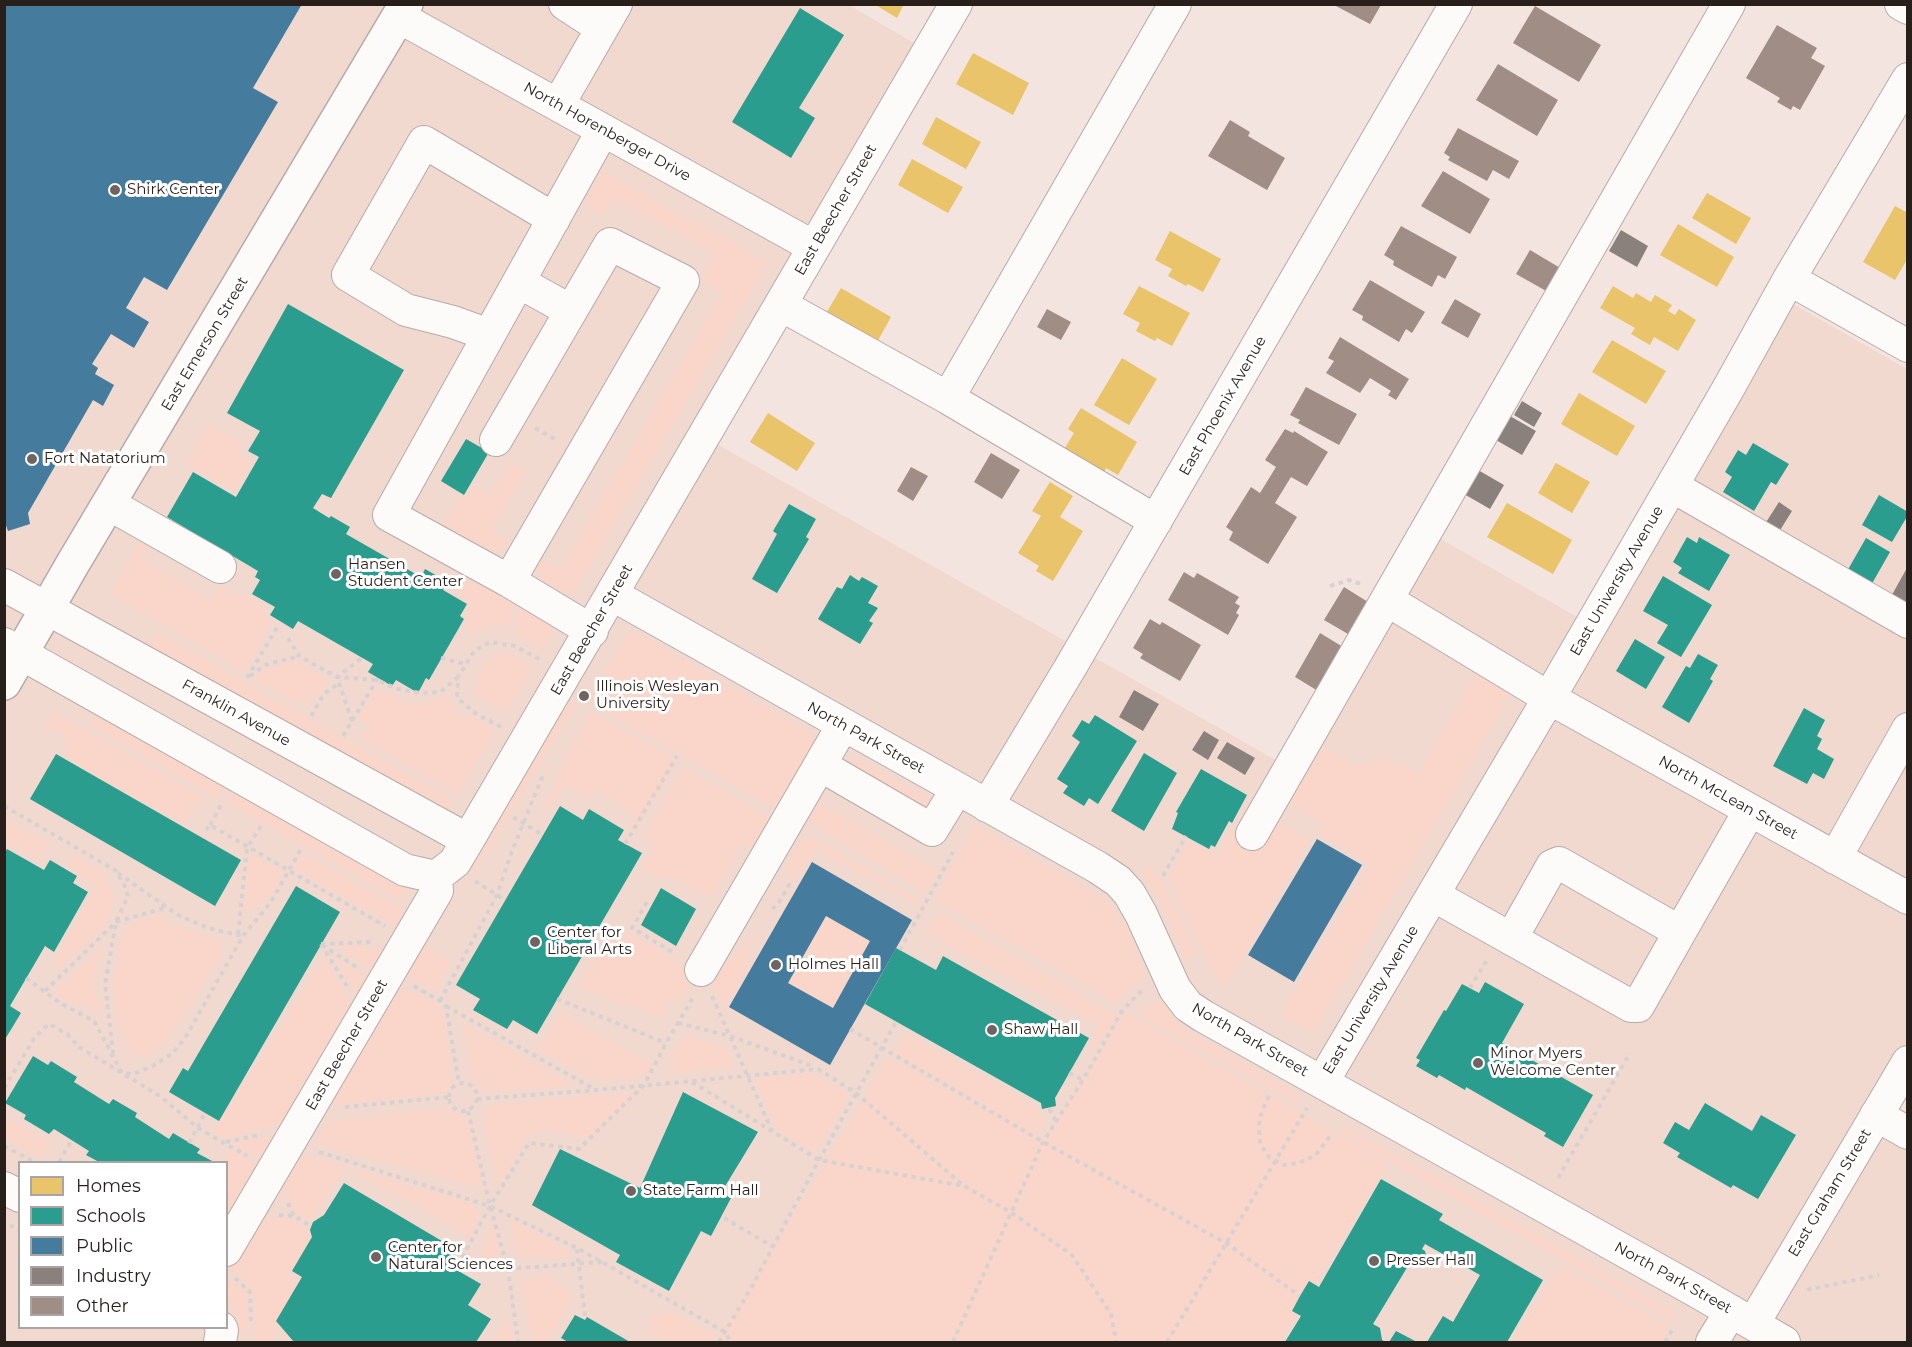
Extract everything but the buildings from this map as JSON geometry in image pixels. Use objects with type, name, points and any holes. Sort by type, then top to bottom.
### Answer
[{"type":"main road","name":"East Emerson Street","points":[[4,683],[13,649],[46,609],[403,11]]},
{"type":"street","points":[[558,105],[609,16],[565,4]]},
{"type":"street","name":"East Beecher Street","points":[[229,1263],[272,1171],[437,891],[436,877],[455,862],[592,631],[956,4]]},
{"type":"street","points":[[948,398],[1175,4]]},
{"type":"street","name":"East Phoenix Avenue","points":[[987,806],[1156,521],[1456,4]]},
{"type":"street","points":[[1252,834],[1730,4]]},
{"type":"street","points":[[1901,4],[1908,8]]},
{"type":"street","name":"North Horenberger Drive","points":[[403,11],[558,105],[814,247]]},
{"type":"street","name":"East University Avenue","points":[[1323,1081],[1549,698],[1789,279],[1908,79]]},
{"type":"street","points":[[592,631],[509,581],[389,515],[603,130]]},
{"type":"street","points":[[489,335],[453,322],[406,310],[348,275],[424,142],[554,219]]},
{"type":"street","points":[[496,440],[610,244],[683,281],[509,581]]},
{"type":"street","points":[[1789,279],[1908,346]]},
{"type":"street","points":[[519,282],[571,311]]},
{"type":"street","points":[[781,305],[948,398],[1156,521]]},
{"type":"street","points":[[1672,486],[1908,622]]},
{"type":"street","points":[[109,504],[220,567]]},
{"type":"street","name":"Franklin Avenue","points":[[4,585],[468,840]]},
{"type":"street","name":"North Park Street","points":[[613,595],[1097,867],[1118,881],[1129,893],[1142,914],[1175,989],[1188,1006],[1784,1342]]},
{"type":"street","name":"North McLean Street","points":[[1387,600],[1549,698],[1908,898]]},
{"type":"street","points":[[13,649],[405,870],[436,877]]},
{"type":"street","points":[[703,974],[843,725]]},
{"type":"street","points":[[1835,858],[1908,729]]},
{"type":"street","points":[[820,765],[932,830],[957,789]]},
{"type":"street","points":[[1433,895],[1631,1006],[1638,1006],[1750,810]]},
{"type":"street","points":[[1511,939],[1552,866],[1559,863],[1680,932]]},
{"type":"street","name":"East Graham Street","points":[[1712,1342],[1742,1317],[1876,1115],[1908,1062]]},
{"type":"street","points":[[1876,1115],[1908,1133]]},
{"type":"street","points":[[4,1188],[18,1195]]},
{"type":"street","points":[[220,1342],[222,1330],[226,1329]]},
{"type":"path","points":[[537,429],[556,440]]},
{"type":"path","points":[[279,624],[247,678],[265,665],[299,656]]},
{"type":"path","points":[[288,638],[299,656],[337,677],[377,679],[398,689],[420,693],[440,692],[458,677],[475,650],[490,642],[515,646],[566,675]]},
{"type":"path","points":[[337,677],[362,658]]},
{"type":"path","points":[[441,658],[466,664]]},
{"type":"path","points":[[337,677],[352,721]]},
{"type":"path","points":[[458,677],[457,697],[473,712],[501,727]]},
{"type":"path","points":[[343,736],[377,679]]},
{"type":"path","points":[[311,716],[324,694],[339,683]]},
{"type":"path","points":[[625,844],[677,756]]},
{"type":"path","points":[[440,1001],[497,895],[546,768]]},
{"type":"path","points":[[4,806],[115,870],[178,915],[211,929],[243,936]]},
{"type":"path","points":[[206,830],[219,807]]},
{"type":"path","points":[[512,817],[543,835]]},
{"type":"path","points":[[210,825],[408,941]]},
{"type":"path","points":[[238,934],[247,848],[261,826]]},
{"type":"path","points":[[1163,876],[1186,836]]},
{"type":"path","points":[[122,1073],[133,1074],[151,1067],[172,1054],[185,1038],[243,936],[271,902],[301,849]]},
{"type":"path","points":[[900,950],[954,850]]},
{"type":"path","points":[[113,1056],[105,984],[116,922],[128,896],[115,870]]},
{"type":"path","points":[[475,881],[505,900]]},
{"type":"path","points":[[778,904],[789,885],[794,888]]},
{"type":"path","points":[[647,902],[632,928],[703,974],[772,1132]]},
{"type":"path","points":[[45,991],[116,922],[168,908]]},
{"type":"path","points":[[321,944],[408,941]]},
{"type":"path","points":[[321,944],[386,978],[440,1001],[597,1090]]},
{"type":"path","points":[[321,944],[364,1015]]},
{"type":"path","points":[[953,1342],[1043,1142],[1083,1080],[1122,1011],[1148,984],[1168,973]]},
{"type":"path","points":[[602,1262],[508,1269],[458,1265],[528,1143],[579,1149],[644,1085],[703,974]]},
{"type":"path","points":[[26,978],[60,1003],[94,1021],[122,1073]]},
{"type":"path","points":[[557,999],[666,1043]]},
{"type":"path","points":[[446,1006],[459,1084]]},
{"type":"path","points":[[719,1342],[750,1290],[896,1022]]},
{"type":"path","points":[[678,1023],[730,1036],[818,1069],[856,1093],[964,1186],[1012,1213],[1072,1255],[1111,1314],[1116,1342]]},
{"type":"path","points":[[4,1088],[35,1037],[49,1024],[67,1034],[79,1047],[160,1096],[198,1128],[272,1171]]},
{"type":"path","points":[[850,1029],[1043,1142],[1227,1243],[1300,1296]]},
{"type":"path","points":[[1558,1178],[1630,1053]]},
{"type":"path","points":[[477,1098],[597,1090],[818,1069]]},
{"type":"path","points":[[1069,1073],[1083,1080]]},
{"type":"path","points":[[691,1081],[819,1160],[964,1186]]},
{"type":"path","points":[[1167,1342],[1323,1081]]},
{"type":"path","points":[[463,1083],[475,1089],[477,1098],[474,1106],[468,1111],[455,1109],[449,1097],[451,1089],[459,1084],[463,1083]]},
{"type":"path","points":[[1269,1096],[1258,1125],[1260,1144],[1269,1157],[1284,1165],[1299,1163],[1316,1155],[1332,1133]]},
{"type":"path","points":[[309,1111],[449,1097]]},
{"type":"path","points":[[1049,1109],[1056,1121]]},
{"type":"path","points":[[468,1111],[490,1206],[508,1269],[518,1342]]},
{"type":"path","points":[[189,1143],[205,1113]]},
{"type":"path","points":[[59,1161],[72,1140]]},
{"type":"path","points":[[289,1143],[490,1206],[602,1262],[725,1332],[730,1342]]},
{"type":"path","points":[[4,1146],[32,1161]]},
{"type":"path","points":[[724,1218],[772,1246]]},
{"type":"path","points":[[577,1248],[585,1316]]},
{"type":"path","points":[[229,1263],[250,1292],[236,1326]]},
{"type":"path","points":[[1807,1290],[1879,1275]]},
{"type":"path","points":[[1665,1342],[1674,1327]]},
{"type":"shaded area","name":"Illinois Wesleyan University","points":[[5,5],[849,5],[936,56],[715,443],[1290,768],[1434,535],[1591,625],[1779,296],[1907,369],[1908,1061],[1876,1115],[1907,1133],[1907,1342],[5,1342]]},
{"type":"shaded area","points":[[602,171],[767,263],[573,594],[552,587],[541,578],[536,569],[539,559],[560,570],[723,292],[704,281],[703,278],[715,254],[615,197],[601,214],[584,203]]},
{"type":"shaded area","points":[[209,425],[244,444],[238,454],[251,462],[235,491],[186,464]]},
{"type":"shaded area","points":[[510,462],[526,470],[491,531],[510,543],[507,547],[499,550],[489,549],[445,525],[462,496],[464,497],[471,486],[490,496]]},
{"type":"shaded area","points":[[144,536],[147,541],[146,549],[141,559],[210,601],[220,587],[243,599],[247,593],[267,605],[263,613],[271,619],[262,634],[264,635],[260,641],[262,642],[245,672],[110,593]]},
{"type":"shaded area","points":[[471,574],[516,601],[507,625],[492,625],[471,632],[462,627],[468,616],[464,613],[470,601],[459,595]]},
{"type":"shaded area","points":[[523,604],[558,624],[543,649],[515,635],[517,628],[514,627]]},
{"type":"shaded area","points":[[636,632],[810,734],[814,741],[815,752],[781,807],[772,807],[588,701],[629,633]]},
{"type":"shaded area","points":[[157,633],[452,800],[446,811],[149,647]]},
{"type":"shaded area","points":[[498,653],[512,655],[532,667],[505,713],[478,695],[475,685],[478,684],[482,666]]},
{"type":"shaded area","points":[[298,661],[313,672],[329,679],[321,693],[306,702],[299,703],[254,679],[257,674],[268,668]]},
{"type":"shaded area","points":[[1479,669],[1512,690],[1313,1033],[1281,1014],[1371,864],[1318,833],[1323,822],[1287,802],[1319,746],[1353,765],[1368,764],[1381,758],[1394,765],[1399,763],[1419,773]]},
{"type":"shaded area","points":[[378,689],[406,703],[421,705],[447,695],[457,713],[464,720],[469,714],[495,731],[458,794],[362,739],[370,725],[359,718]]},
{"type":"shaded area","points":[[570,701],[576,704],[473,874],[470,873]]},
{"type":"shaded area","points":[[52,712],[205,799],[202,805],[197,802],[184,825],[67,758],[67,747],[62,733],[44,727]]},
{"type":"shaded area","points":[[97,712],[225,785],[218,798],[89,724]]},
{"type":"shaded area","points":[[592,713],[678,761],[635,830],[631,827],[636,816],[597,790],[588,799],[564,784],[540,821],[569,751]]},
{"type":"shaded area","points":[[854,757],[937,803],[925,816],[847,763]]},
{"type":"shaded area","points":[[684,768],[775,821],[763,846],[753,849],[742,843],[710,898],[670,875],[664,880],[642,868],[654,843],[644,837]]},
{"type":"shaded area","points":[[234,789],[408,888],[401,901],[226,802]]},
{"type":"shaded area","points":[[1250,803],[1256,806],[1268,830],[1282,825],[1309,840],[1227,985],[1216,978],[1168,877],[1188,842],[1217,856]]},
{"type":"shaded area","points":[[819,804],[938,871],[925,893],[808,820]]},
{"type":"shaded area","points":[[5,819],[49,845],[40,860],[5,841]]},
{"type":"shaded area","points":[[975,825],[1106,901],[1117,912],[1127,930],[1145,976],[1118,1003],[934,899]]},
{"type":"shaded area","points":[[811,837],[925,904],[923,907],[816,849],[796,880],[789,874],[791,854],[799,843]]},
{"type":"shaded area","points":[[250,853],[284,872],[272,895],[244,913]]},
{"type":"shaded area","points":[[301,853],[412,915],[403,930],[293,868]]},
{"type":"shaded area","points":[[72,856],[105,874],[113,894],[111,916],[102,928],[57,969],[56,956],[96,887],[67,865]]},
{"type":"shaded area","points":[[1148,864],[1161,880],[1196,955],[1185,960],[1162,903],[1152,887],[1142,877]]},
{"type":"shaded area","points":[[937,912],[1117,1016],[1095,1050],[1089,1046],[1100,1025],[925,933]]},
{"type":"shaded area","points":[[156,914],[169,924],[219,940],[222,950],[174,1030],[159,1048],[147,1055],[136,1056],[129,1053],[115,1007],[114,983],[122,935],[129,925]]},
{"type":"shaded area","points":[[826,916],[870,941],[833,1008],[788,983]]},
{"type":"shaded area","points":[[613,931],[624,938],[628,932],[686,970],[685,978],[691,981],[679,1001],[667,1002],[663,1017],[577,988]]},
{"type":"shaded area","points":[[759,933],[746,958],[752,962],[724,1009],[713,982],[717,971]]},
{"type":"shaded area","points":[[419,944],[450,960],[437,992],[402,973]]},
{"type":"shaded area","points":[[337,947],[391,948],[378,972]]},
{"type":"shaded area","points":[[101,948],[94,982],[101,1015],[88,1006],[75,1003],[54,993]]},
{"type":"shaded area","points":[[334,955],[371,981],[360,1000]]},
{"type":"shaded area","points":[[325,956],[354,1013],[289,1124],[224,1138],[213,1132]]},
{"type":"shaded area","points":[[396,985],[439,1004],[444,1019],[453,1083],[446,1093],[332,1105]]},
{"type":"shaded area","points":[[1161,1001],[1180,1026],[1299,1095],[1297,1104],[1139,1015],[1145,1007]]},
{"type":"shaded area","points":[[1122,1011],[1388,1164],[1279,1342],[717,1342],[888,1058],[1028,1134],[894,1056],[907,1033],[1039,1108],[1045,1123],[1036,1138],[1043,1142],[1083,1080]]},
{"type":"shaded area","points":[[561,1014],[653,1065],[648,1073],[628,1078],[605,1079],[588,1076],[534,1047],[546,1038]]},
{"type":"shaded area","points":[[464,1024],[574,1086],[488,1091],[471,1079]]},
{"type":"shaded area","points":[[684,1035],[726,1048],[733,1067],[675,1073],[669,1058]]},
{"type":"shaded area","points":[[808,1074],[822,1078],[846,1092],[847,1100],[819,1149],[815,1147],[812,1151],[782,1133],[773,1122],[754,1078]]},
{"type":"shaded area","points":[[637,1093],[622,1105],[594,1135],[587,1137],[551,1129],[536,1131],[525,1138],[499,1185],[482,1117],[492,1105]]},
{"type":"shaded area","points":[[452,1109],[456,1115],[467,1120],[481,1177],[475,1186],[323,1146],[317,1141],[329,1121]]},
{"type":"shaded area","points":[[8,1119],[51,1143],[41,1159],[5,1138],[5,1124]]},
{"type":"shaded area","points":[[1345,1127],[1677,1314],[1672,1321],[1340,1133]]},
{"type":"shaded area","points":[[282,1135],[266,1162],[232,1144]]},
{"type":"shaded area","points":[[229,1149],[262,1169],[237,1212],[228,1208],[228,1161],[223,1161]]},
{"type":"shaded area","points":[[296,1153],[344,1166],[312,1221],[294,1212],[280,1180]]},
{"type":"shaded area","points":[[345,1167],[461,1200],[473,1206],[480,1214],[471,1236]]},
{"type":"shaded area","points":[[259,1217],[290,1218],[310,1231],[309,1242],[290,1274],[302,1284],[270,1342],[257,1342],[253,1339],[255,1299],[251,1287],[242,1278],[228,1270]]},
{"type":"shaded area","points":[[510,1218],[569,1252],[566,1258],[518,1256]]},
{"type":"shaded area","points":[[493,1221],[500,1261],[480,1259]]},
{"type":"shaded area","points":[[1561,1266],[1670,1328],[1661,1342],[1519,1342],[1515,1338]]},
{"type":"shaded area","points":[[548,1275],[573,1297],[547,1342],[532,1342],[522,1281]]},
{"type":"shaded area","points":[[228,1279],[246,1292],[248,1302],[246,1336],[239,1333],[232,1308],[228,1302]]},
{"type":"shaded area","points":[[668,1310],[716,1335],[712,1342],[665,1342],[650,1334],[652,1319]]},
{"type":"shaded area","points":[[507,1317],[512,1342],[492,1342]]},
{"type":"place","name":"Shirk Center","points":[[115,190]]},
{"type":"place","name":"Fort Natatorium","points":[[32,459]]},
{"type":"place","name":"Hansen Student Center","points":[[336,574]]},
{"type":"place","name":"Illinois Wesleyan University","points":[[584,696]]},
{"type":"place","name":"Center for Liberal Arts","points":[[535,942]]},
{"type":"place","name":"Holmes Hall","points":[[776,965]]},
{"type":"place","name":"Shaw Hall","points":[[992,1030]]},
{"type":"place","name":"Minor Myers Welcome Center","points":[[1478,1063]]},
{"type":"place","name":"State Farm Hall","points":[[631,1191]]},
{"type":"place","name":"Center for Natural Sciences","points":[[376,1257]]},
{"type":"place","name":"Presser Hall","points":[[1374,1261]]}]
